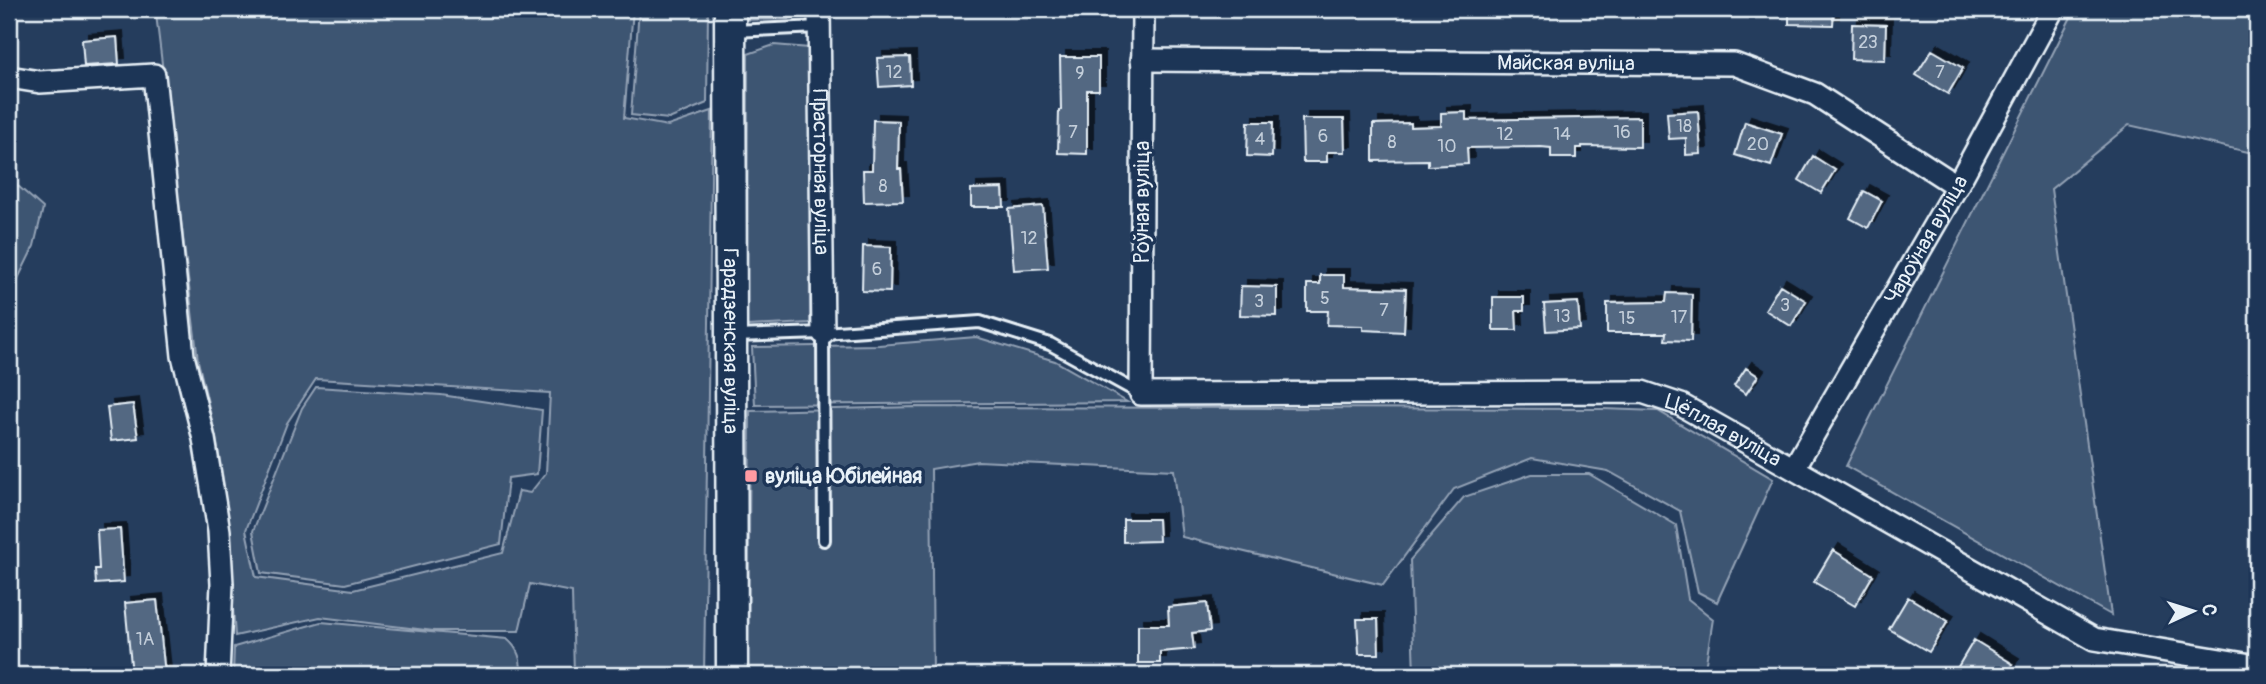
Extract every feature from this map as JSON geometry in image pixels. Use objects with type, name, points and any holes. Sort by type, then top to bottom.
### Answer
[{"type":"main road","name":"Гарадзенская вуліца","points":[[730,20],[732,675]]},
{"type":"street","name":"Роўная вуліца","points":[[1141,394],[1143,9]]},
{"type":"street","name":"Чароўная вуліца","points":[[1794,468],[1957,186],[2053,9]]},
{"type":"street","name":"Прасторная вуліца","points":[[819,18],[823,333]]},
{"type":"street","name":"Майская вуліца","points":[[1142,61],[1734,64],[1815,94],[1957,186]]},
{"type":"street","points":[[9,77],[40,82],[155,75],[183,356],[204,439],[219,531],[222,584],[218,675]]},
{"type":"street","name":"Цёплая вуліца","points":[[1141,394],[1642,392],[1681,405],[2094,639],[2257,666]]},
{"type":"lane","points":[[730,20],[819,18]]},
{"type":"lane","points":[[731,336],[823,333],[980,322],[1050,344],[1141,394]]},
{"type":"lane","points":[[823,333],[824,540]]},
{"type":"shaded area","points":[[191,9],[633,9],[624,118],[668,126],[712,111],[704,675],[574,675],[572,592],[530,584],[519,631],[434,631],[320,617],[235,636],[224,485],[198,361],[156,14]],"holes":[[[316,379],[550,393],[546,473],[530,493],[519,491],[503,553],[353,590],[256,577],[246,530],[287,423]]]},
{"type":"shaded area","points":[[639,9],[708,9],[707,103],[669,119],[631,115]]},
{"type":"shaded area","points":[[741,9],[813,9],[788,19],[740,20]]},
{"type":"shaded area","points":[[2075,9],[2257,9],[2257,154],[2129,125],[2051,189],[2111,615],[1846,466]]},
{"type":"shaded area","points":[[774,45],[809,48],[810,323],[747,326],[748,54]]},
{"type":"shaded area","points":[[9,178],[43,208],[34,246],[9,297]]},
{"type":"shaded area","points":[[976,337],[1055,361],[1127,402],[755,405],[752,347],[879,345]]},
{"type":"shaded area","points":[[316,387],[441,395],[542,410],[537,474],[508,478],[501,544],[345,584],[261,573],[253,531],[302,408]]},
{"type":"shaded area","points":[[916,407],[1658,411],[1773,479],[1717,602],[1698,592],[1680,511],[1608,471],[1532,458],[1454,489],[1383,585],[1182,537],[1174,470],[978,461],[931,469],[933,675],[748,675],[750,411]]},
{"type":"shaded area","points":[[1532,474],[1589,474],[1676,525],[1688,599],[1713,619],[1704,675],[1414,675],[1410,560],[1464,497]]},
{"type":"shaded area","points":[[321,622],[507,639],[519,655],[519,675],[233,675],[234,647]]},
{"type":"building","points":[[1789,9],[1834,9],[1833,25],[1789,24]]},
{"type":"building","points":[[1852,24],[1886,25],[1885,60],[1851,59]]},
{"type":"building","points":[[117,37],[119,64],[84,66],[82,40]]},
{"type":"building","points":[[1932,50],[1963,68],[1948,94],[1916,75]]},
{"type":"building","points":[[910,57],[911,85],[879,87],[877,58]]},
{"type":"building","points":[[1060,57],[1099,57],[1099,90],[1087,90],[1087,154],[1058,153],[1061,110]]},
{"type":"building","points":[[1698,111],[1701,154],[1686,155],[1686,138],[1669,139],[1667,113]]},
{"type":"building","points":[[1466,112],[1466,120],[1640,117],[1640,147],[1582,146],[1576,148],[1576,158],[1551,158],[1551,148],[1541,147],[1467,148],[1468,164],[1428,166],[1428,160],[1373,161],[1373,124],[1411,123],[1411,127],[1441,126],[1441,113]]},
{"type":"building","points":[[1302,119],[1344,119],[1345,152],[1327,152],[1327,162],[1303,162]]},
{"type":"building","points":[[873,120],[899,121],[898,169],[901,169],[903,201],[864,202],[863,170],[872,170]]},
{"type":"building","points":[[1248,122],[1273,122],[1272,157],[1247,156]]},
{"type":"building","points":[[1745,122],[1782,134],[1771,166],[1735,155]]},
{"type":"building","points":[[1813,156],[1835,170],[1821,193],[1799,180]]},
{"type":"building","points":[[1003,188],[1004,207],[971,207],[971,189]]},
{"type":"building","points":[[1864,191],[1882,201],[1868,228],[1850,218]]},
{"type":"building","points":[[1043,206],[1048,268],[1014,270],[1009,209]]},
{"type":"building","points":[[863,246],[891,247],[890,292],[862,291]]},
{"type":"building","points":[[1320,275],[1344,275],[1344,287],[1406,289],[1404,332],[1363,330],[1363,326],[1327,325],[1328,311],[1307,311],[1307,284],[1320,284]]},
{"type":"building","points":[[1780,285],[1806,301],[1791,326],[1765,310]]},
{"type":"building","points":[[1241,286],[1277,287],[1277,316],[1240,315]]},
{"type":"building","points":[[1667,293],[1692,294],[1691,341],[1665,340],[1666,333],[1607,333],[1607,303],[1666,302]]},
{"type":"building","points":[[1493,297],[1524,297],[1524,311],[1516,311],[1517,330],[1493,330]]},
{"type":"building","points":[[1578,302],[1580,329],[1546,331],[1544,304]]},
{"type":"building","points":[[1746,368],[1758,376],[1746,394],[1734,386]]},
{"type":"building","points":[[133,404],[138,438],[111,441],[107,407]]},
{"type":"building","points":[[1123,519],[1158,519],[1159,541],[1123,542]]},
{"type":"building","points":[[120,529],[124,582],[96,584],[95,569],[99,569],[97,530]]},
{"type":"building","points":[[1833,550],[1873,575],[1855,606],[1814,582]]},
{"type":"building","points":[[1908,597],[1948,621],[1929,652],[1889,629]]},
{"type":"building","points":[[157,600],[165,674],[132,675],[125,603]]},
{"type":"building","points":[[1207,603],[1210,631],[1192,633],[1194,649],[1160,652],[1160,663],[1138,663],[1138,625],[1169,625],[1168,607]]},
{"type":"building","points":[[1357,619],[1378,619],[1379,654],[1359,654]]},
{"type":"building","points":[[1974,640],[2013,664],[2006,675],[1963,675],[1956,670]]},
{"type":"place","name":"вуліца Юбілейная","points":[[751,476]]}]
